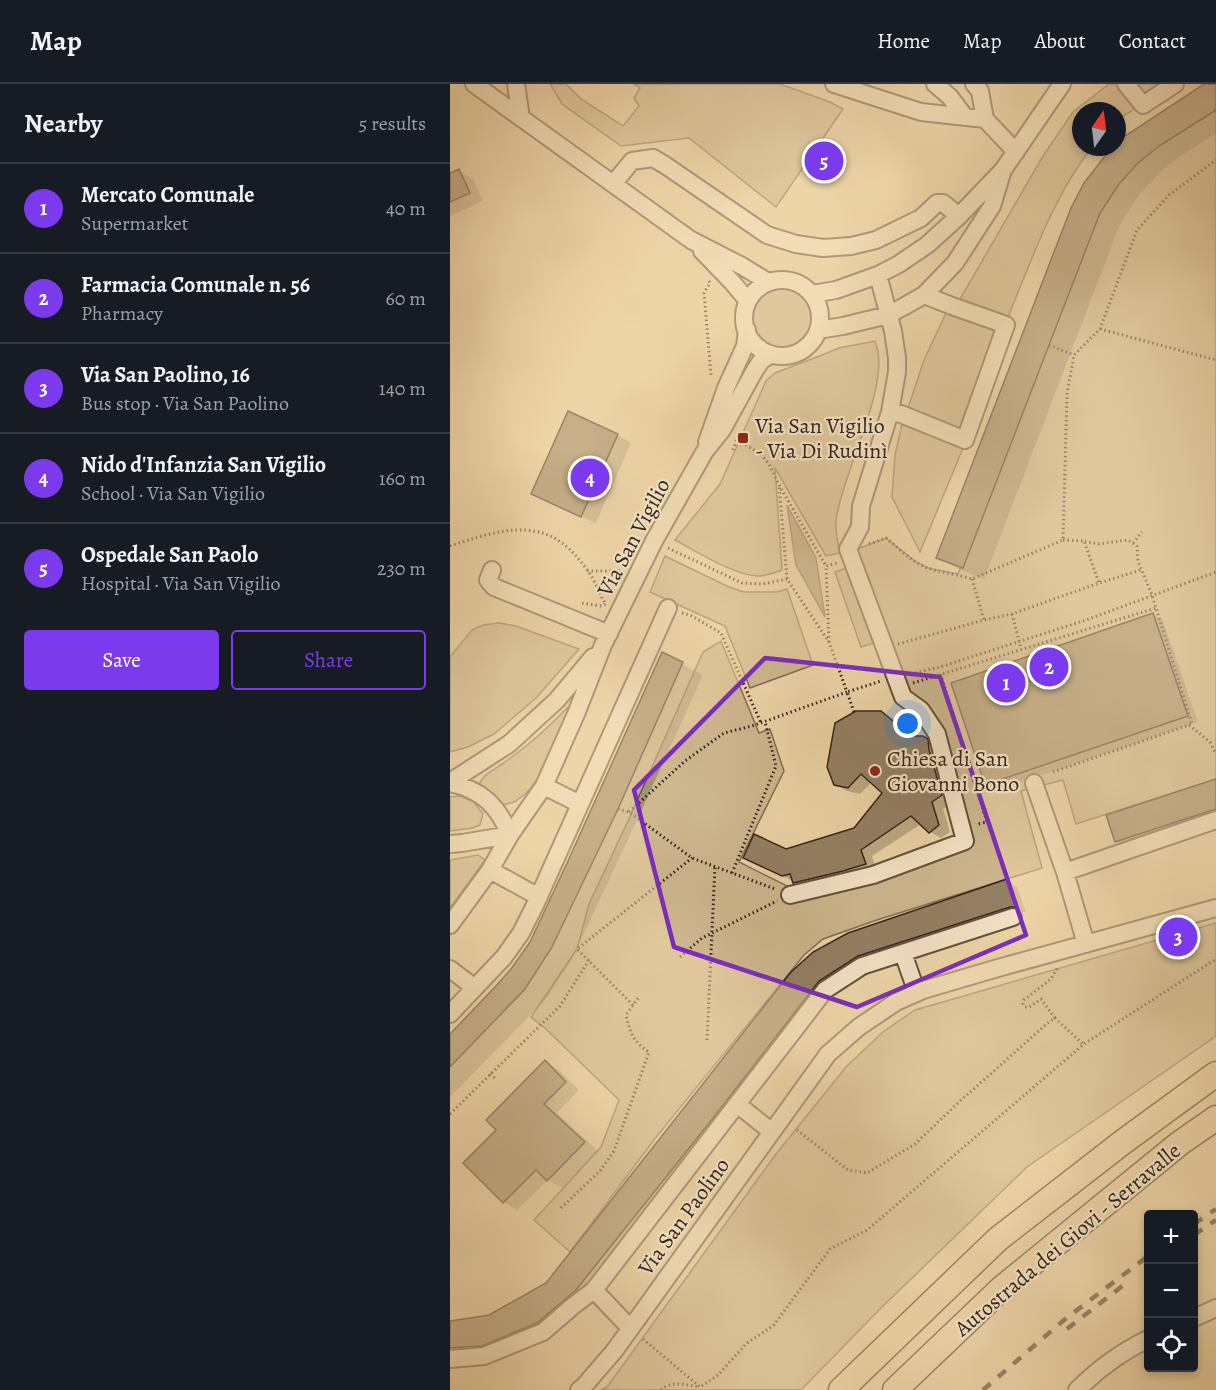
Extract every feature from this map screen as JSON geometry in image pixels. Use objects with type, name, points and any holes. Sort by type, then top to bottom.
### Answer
[{"type":"highway","name":"Autostrada dei Giovi - Serravalle","points":[[841,1390],[998,1239],[1123,1142],[1216,1074]]},
{"type":"highway","name":"Autostrada dei Giovi - Serravalle","points":[[896,1390],[1002,1288],[1180,1143],[1216,1118]]},
{"type":"street","points":[[474,84],[691,240],[768,282]]},
{"type":"street","points":[[516,84],[521,118]]},
{"type":"street","points":[[834,84],[908,109],[985,119]]},
{"type":"street","points":[[935,84],[950,97],[965,117]]},
{"type":"street","points":[[974,84],[980,92],[985,119],[1016,152]]},
{"type":"street","points":[[812,294],[836,290],[878,275],[927,245],[959,216],[1003,170],[1062,84]]},
{"type":"street","points":[[1126,84],[1143,105],[1175,84]]},
{"type":"street","points":[[613,184],[632,161],[652,158],[767,235],[796,244],[823,248],[851,246],[876,240],[921,218],[937,203],[943,203],[959,216]]},
{"type":"street","points":[[818,330],[888,315],[924,295],[955,263],[992,206],[1003,170]]},
{"type":"street","points":[[691,240],[748,301]]},
{"type":"street","points":[[790,895],[873,875],[965,841],[937,734],[921,710],[903,697],[848,549],[860,527],[861,506],[890,412],[897,372],[893,331],[878,275]]},
{"type":"street","points":[[790,281],[812,294],[819,308],[820,318],[818,330],[811,341],[801,350],[783,355],[771,354],[757,346],[747,330],[745,317],[748,301],[759,288],[768,282],[790,281]]},
{"type":"street","points":[[890,412],[901,414],[965,440],[1006,325],[924,295]]},
{"type":"street","name":"Via San Vigilio","points":[[705,451],[726,388],[745,346],[747,330]]},
{"type":"street","name":"Via San Vigilio","points":[[450,925],[490,870],[510,835],[544,786],[606,639],[654,541],[705,451],[722,430],[761,362],[771,354]]},
{"type":"street","points":[[492,570],[488,580],[494,587],[606,639]]},
{"type":"street","points":[[450,1014],[504,957],[520,933],[539,897],[668,608]]},
{"type":"street","name":"Via San Vigilio","points":[[450,782],[517,737],[557,700],[606,639]]},
{"type":"street","points":[[450,782],[466,786],[482,796],[503,819],[510,835],[450,844]]},
{"type":"street","points":[[1034,783],[1065,872],[1086,944]]},
{"type":"street","points":[[544,786],[580,804]]},
{"type":"street","points":[[1065,872],[1216,820]]},
{"type":"street","points":[[490,870],[539,897]]},
{"type":"street","name":"Via San Paolino","points":[[579,1390],[615,1350],[636,1333],[772,1132],[828,1054],[859,1027],[896,1002],[923,990],[1216,908]]},
{"type":"street","name":"Via San Paolino","points":[[450,1359],[484,1356],[543,1332],[594,1290],[825,990],[862,966],[1013,917]]},
{"type":"street","points":[[903,953],[916,993]]},
{"type":"street","points":[[450,969],[475,988]]},
{"type":"street","points":[[737,1104],[772,1132]]},
{"type":"street","points":[[594,1290],[636,1333]]},
{"type":"street","points":[[1198,1316],[1216,1308]]},
{"type":"street","points":[[1077,1390],[1106,1364],[1144,1342]]},
{"type":"path","points":[[1063,540],[1067,394],[1074,356],[1100,328],[1137,230],[1169,195],[1216,160]]},
{"type":"path","points":[[705,273],[710,283],[704,293],[711,375],[717,378]]},
{"type":"path","points":[[1100,328],[1216,360]]},
{"type":"path","points":[[1049,345],[1074,356]]},
{"type":"path","points":[[737,442],[762,455],[770,466],[826,566],[830,642]]},
{"type":"path","points":[[779,485],[787,579],[830,642],[854,712]]},
{"type":"path","points":[[450,546],[490,534],[519,529],[537,532],[558,540],[575,555],[592,578],[606,604],[602,606],[576,603]]},
{"type":"path","points":[[1133,543],[1142,532]]},
{"type":"path","points":[[826,566],[843,562],[842,555],[886,538],[927,568],[972,579],[1063,540],[1098,544],[1128,540],[1137,546],[1138,561],[1152,595],[1192,724],[1053,772]]},
{"type":"path","points":[[1084,541],[1099,583]]},
{"type":"path","points":[[666,548],[742,583],[763,584],[787,579]]},
{"type":"path","points":[[885,648],[1012,614],[1141,570]]},
{"type":"path","points":[[587,571],[628,571]]},
{"type":"path","points":[[898,682],[1086,620],[1216,572]]},
{"type":"path","points":[[972,579],[984,620]]},
{"type":"path","points":[[668,608],[690,615],[721,633],[763,722],[776,766],[732,873]]},
{"type":"path","points":[[629,812],[685,761],[724,733],[763,722],[847,692],[941,674],[1156,608]]},
{"type":"path","points":[[1012,614],[1021,649]]},
{"type":"path","points":[[941,674],[987,822],[961,829]]},
{"type":"path","points":[[1189,725],[1210,742],[1216,754]]},
{"type":"path","points":[[618,809],[629,812],[692,858],[790,895]]},
{"type":"path","points":[[633,1005],[578,948],[692,858]]},
{"type":"path","points":[[707,1040],[715,866]]},
{"type":"path","points":[[680,957],[712,932],[790,895]]},
{"type":"path","points":[[661,1390],[675,1383],[700,1388],[717,1376],[747,1343],[773,1326],[830,1249],[867,1230],[1084,1044],[1216,959]]},
{"type":"path","points":[[450,1114],[560,1006],[589,960]]},
{"type":"path","points":[[1058,965],[1051,979],[1024,1000],[1023,1004],[1029,1007],[1041,999],[1055,1018],[1084,1044]]},
{"type":"path","points":[[561,1208],[600,1171],[614,1151],[649,1052],[639,1045],[630,1030],[626,1015],[638,998]]},
{"type":"path","points":[[797,1130],[848,1170],[867,1173],[915,1144],[1055,1018]]},
{"type":"path","points":[[490,1074],[496,1079]]},
{"type":"path","points":[[636,1333],[700,1388]]},
{"type":"highlighted area","points":[[765,658],[940,677],[1026,935],[857,1007],[674,947],[634,790]]},
{"type":"shaded area","points":[[550,84],[566,84],[581,99],[623,126],[639,106],[634,98],[640,88],[634,84],[780,84],[843,109],[776,207],[689,138],[621,146],[562,104]]},
{"type":"shaded area","points":[[1109,84],[1175,84],[1126,114],[1126,102],[1086,102]]},
{"type":"shaded area","points":[[1216,108],[1216,779],[1076,824],[1063,780],[1021,791],[1042,868],[823,939],[804,955],[657,1136],[570,1252],[534,1220],[601,1147],[619,1100],[531,1017],[577,949],[589,904],[703,652],[721,641],[759,733],[770,729],[784,771],[739,862],[795,890],[964,841],[937,734],[903,697],[849,552],[886,538],[916,562],[928,568],[958,574],[1090,228],[1107,197],[1145,154]]},
{"type":"shaded area","points":[[1072,113],[1072,156],[1085,156],[1055,207],[1008,317],[960,299],[1043,156]]},
{"type":"shaded area","points":[[776,286],[788,286],[804,295],[811,305],[813,317],[811,329],[804,339],[788,348],[776,348],[765,343],[756,334],[751,323],[751,311],[756,300],[765,291]]},
{"type":"shaded area","points":[[947,311],[1002,334],[968,432],[908,408],[924,360]]},
{"type":"shaded area","points":[[875,341],[879,359],[877,380],[836,521],[840,553],[826,556],[775,468],[782,570],[758,576],[738,572],[675,540],[720,484],[766,381],[775,373],[839,348]]},
{"type":"shaded area","points":[[902,424],[963,448],[920,552],[892,497],[895,455]]},
{"type":"shaded area","points":[[787,505],[816,558],[825,617],[796,565]]},
{"type":"shaded area","points":[[665,556],[744,592],[777,592],[787,589],[813,665],[750,688],[725,626],[650,592]]},
{"type":"shaded area","points":[[850,567],[877,642],[861,647],[835,572]]},
{"type":"shaded area","points":[[499,623],[516,626],[579,649],[536,698],[494,734],[468,747],[450,752],[450,657],[472,630],[483,625]]},
{"type":"shaded area","points":[[568,707],[572,708],[549,759],[526,794],[516,801],[502,805],[479,785],[485,776],[527,746]]},
{"type":"shaded area","points":[[460,796],[474,802],[483,814],[480,825],[450,831],[450,797]]},
{"type":"shaded area","points":[[478,855],[485,860],[450,908],[450,860]]},
{"type":"shaded area","points":[[1216,923],[1216,1036],[1027,1167],[881,1308],[801,1390],[601,1390],[607,1387],[776,1154],[846,1067],[884,1031],[915,1010]]},
{"type":"building","points":[[1204,84],[1216,84],[1216,110],[1159,146],[1138,163],[1119,184],[1100,213],[963,568],[936,558],[1071,208],[1084,183],[1105,156],[1126,156],[1126,135]]},
{"type":"building","points":[[459,169],[470,193],[450,202],[450,173]]},
{"type":"building","points":[[568,411],[618,434],[581,517],[531,494]]},
{"type":"building","points":[[1153,613],[1188,716],[985,785],[951,683]]},
{"type":"building","points":[[662,652],[683,662],[618,809],[552,947],[525,989],[450,1067],[450,1034],[511,969],[530,942]]},
{"type":"building","points":[[856,711],[881,711],[911,736],[923,736],[928,739],[942,795],[932,802],[939,825],[929,833],[911,816],[861,850],[866,864],[793,883],[790,874],[782,876],[743,858],[754,834],[786,849],[854,828],[882,793],[861,774],[848,788],[834,785],[827,767],[835,723]]},
{"type":"building","points":[[1216,779],[1216,809],[1115,842],[1106,815]]},
{"type":"building","points":[[1007,879],[1017,907],[1010,907],[858,956],[819,981],[576,1290],[537,1323],[482,1346],[450,1348],[450,1321],[489,1315],[546,1283],[791,972],[813,952],[848,933]]},
{"type":"building","points":[[545,1060],[566,1082],[544,1104],[585,1142],[547,1181],[536,1170],[503,1203],[463,1163],[496,1130],[486,1120]]},
{"type":"railway","points":[[1198,1221],[1216,1209]]},
{"type":"railway","points":[[1198,1232],[1216,1220]]},
{"type":"railway","points":[[983,1390],[1064,1320],[1144,1259]]},
{"type":"railway","points":[[1067,1329],[1130,1280]]},
{"type":"place","name":"Ospedale San Paolo","points":[[824,161]]},
{"type":"place","name":"Via San Vigilio - Via Di Rudinì","points":[[743,438]]},
{"type":"place","name":"Nido d'Infanzia San Vigilio","points":[[590,478]]},
{"type":"place","name":"Farmacia Comunale n. 56","points":[[1049,667]]},
{"type":"place","name":"Mercato Comunale","points":[[1006,683]]},
{"type":"place","name":"Chiesa di San Giovanni Bono","points":[[875,771]]},
{"type":"place","name":"Via San Paolino, 16","points":[[1178,937]]}]
